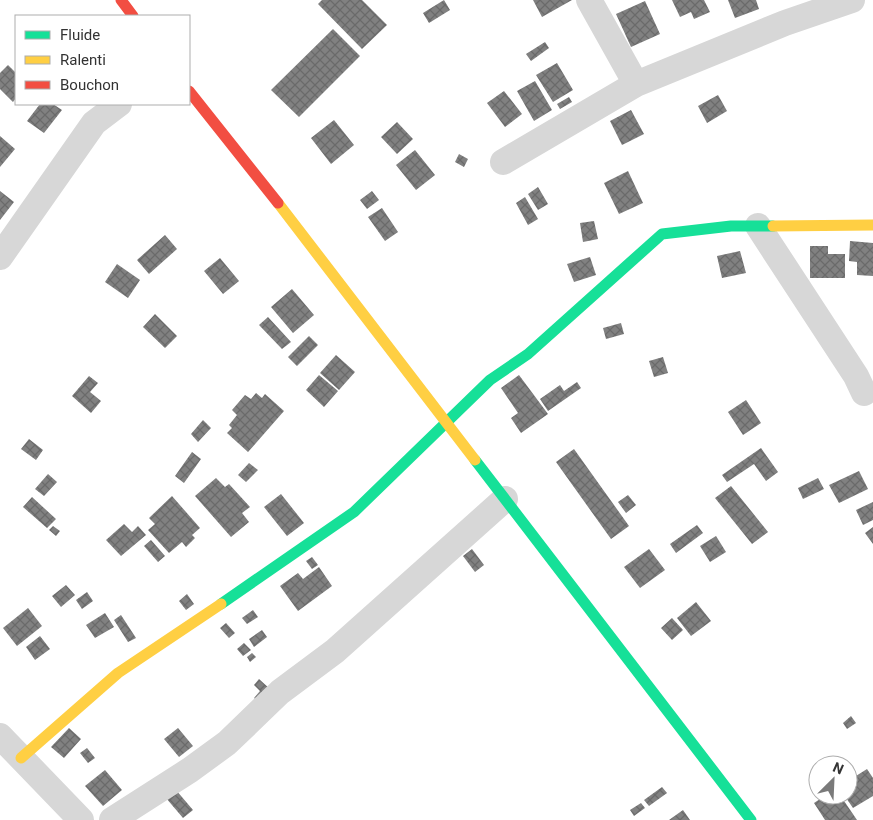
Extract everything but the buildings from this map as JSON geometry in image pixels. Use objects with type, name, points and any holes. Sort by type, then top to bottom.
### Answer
[{"type":"main road","points":[[190,92],[274,198],[751,820]]},
{"type":"main road","points":[[21,758],[118,672],[267,575],[354,512],[490,380],[528,354],[662,234],[731,226],[873,225]]},
{"type":"street","points":[[589,0],[636,84]]},
{"type":"street","points":[[503,162],[636,84],[785,23],[852,0]]},
{"type":"street","points":[[0,257],[94,123],[118,105]]},
{"type":"street","points":[[758,226],[856,376],[864,393]]},
{"type":"street","points":[[112,820],[190,770],[227,743],[280,692],[335,650],[505,499]]},
{"type":"street","points":[[0,736],[80,820]]},
{"type":"traffic: fast","points":[[221,604],[354,512],[490,380],[528,354],[662,234],[731,226],[773,226]]},
{"type":"traffic: fast","points":[[475,460],[751,820]]},
{"type":"traffic: slow","points":[[278,203],[475,460]]},
{"type":"traffic: slow","points":[[773,226],[873,225]]},
{"type":"traffic: slow","points":[[21,758],[118,673],[221,604]]},
{"type":"traffic: jam","points":[[121,0],[132,15]]},
{"type":"traffic: jam","points":[[190,92],[278,203]]}]
